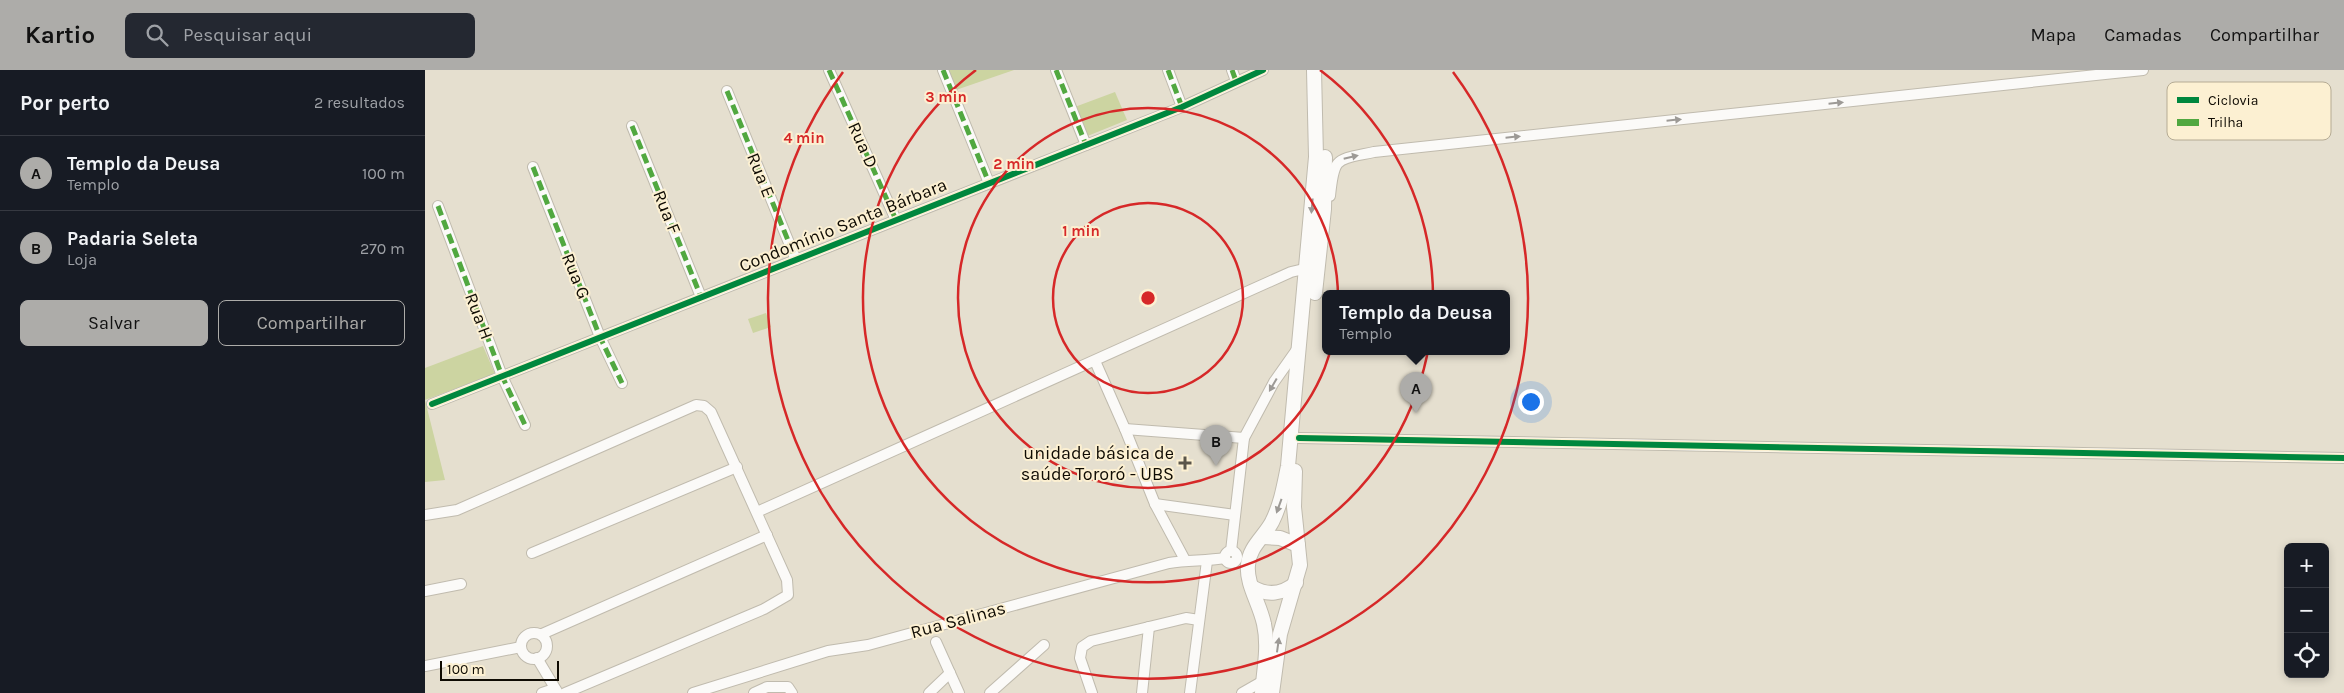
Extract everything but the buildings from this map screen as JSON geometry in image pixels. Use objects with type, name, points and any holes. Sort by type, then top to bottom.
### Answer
[{"type":"main road","points":[[1262,687],[1265,630],[1248,576],[1248,564],[1278,510],[1284,488],[1301,345],[1316,157],[1314,70]]},
{"type":"main road","points":[[1271,693],[1279,634],[1301,565],[1294,498],[1324,209],[1325,105],[1323,70]]},
{"type":"main road","points":[[1259,542],[1280,538],[1298,545]]},
{"type":"main road","points":[[1252,587],[1263,592],[1275,593],[1287,590],[1296,583]]},
{"type":"street","name":"Rua D","points":[[829,70],[896,220]]},
{"type":"street","points":[[943,70],[989,183]]},
{"type":"street","points":[[1056,70],[1086,145]]},
{"type":"street","points":[[1168,70],[1182,107]]},
{"type":"street","points":[[1232,70],[1236,81]]},
{"type":"street","name":"Condomínio Santa Bárbara","points":[[432,404],[1182,107],[1263,70]]},
{"type":"street","points":[[1324,209],[1329,206],[1333,171],[1336,164],[1346,158],[1374,152],[2143,70]]},
{"type":"street","name":"Rua E","points":[[727,91],[796,260]]},
{"type":"street","name":"Rua F","points":[[632,126],[701,297]]},
{"type":"street","name":"Rua G","points":[[533,168],[600,337],[622,383]]},
{"type":"street","name":"Rua H","points":[[438,206],[502,376],[525,426]]},
{"type":"street","points":[[757,512],[1291,272],[1308,268]]},
{"type":"street","points":[[1252,587],[1231,556],[1244,438],[1274,382],[1301,345]]},
{"type":"street","points":[[1095,361],[1155,504],[1185,560]]},
{"type":"street","points":[[425,515],[457,510],[696,405],[704,406],[711,412],[787,580],[788,595],[764,609],[565,693]]},
{"type":"street","points":[[1125,429],[1244,438]]},
{"type":"street","points":[[1299,438],[2344,458]]},
{"type":"street","points":[[532,553],[737,467]]},
{"type":"street","points":[[1155,504],[1235,515]]},
{"type":"street","points":[[521,647],[525,636],[530,633],[542,634],[767,535]]},
{"type":"street","name":"Rua Salinas","points":[[693,693],[828,651],[868,645],[1185,560],[1207,561],[1231,556],[1259,542]]},
{"type":"street","points":[[1190,693],[1207,561]]},
{"type":"street","points":[[425,591],[461,584]]},
{"type":"street","points":[[1092,693],[1080,658],[1082,647],[1091,641],[1186,618],[1199,620]]},
{"type":"street","points":[[1142,693],[1149,627]]},
{"type":"street","points":[[521,647],[527,656],[537,658],[547,651],[546,639],[542,634]]},
{"type":"street","points":[[935,642],[959,693]]},
{"type":"street","points":[[990,693],[1044,646]]},
{"type":"street","points":[[425,666],[521,647]]},
{"type":"street","points":[[537,658],[556,691],[542,693]]},
{"type":"street","points":[[929,693],[950,673]]},
{"type":"street","points":[[753,693],[767,687],[788,687],[792,693]]},
{"type":"street","points":[[1242,693],[1262,687]]},
{"type":"green space","points":[[945,70],[1014,70],[953,91]]},
{"type":"green space","points":[[1115,92],[1127,120],[1085,137],[1072,108]]},
{"type":"green space","points":[[766,313],[771,327],[753,333],[748,319]]},
{"type":"green space","points":[[483,346],[495,374],[425,400],[425,368]]},
{"type":"green space","points":[[425,400],[445,480],[425,482]]},
{"type":"marked path","points":[[829,70],[896,220]]},
{"type":"marked path","points":[[943,70],[989,183]]},
{"type":"marked path","points":[[1056,70],[1086,145]]},
{"type":"marked path","points":[[1168,70],[1182,107]]},
{"type":"marked path","points":[[1232,70],[1236,81]]},
{"type":"marked path","points":[[727,91],[796,260]]},
{"type":"marked path","points":[[632,126],[701,297]]},
{"type":"marked path","points":[[533,167],[600,337],[622,383]]},
{"type":"marked path","points":[[438,206],[502,376],[525,425]]},
{"type":"cycle path","points":[[432,404],[1182,107],[1263,70]]},
{"type":"cycle path","points":[[1299,438],[2344,458]]},
{"type":"place","name":"Templo da Deusa","points":[[1416,413]]},
{"type":"place","name":"unidade básica de saúde Tororó - UBS","points":[[1185,463]]},
{"type":"place","name":"Padaria Seleta","points":[[1216,466]]}]
